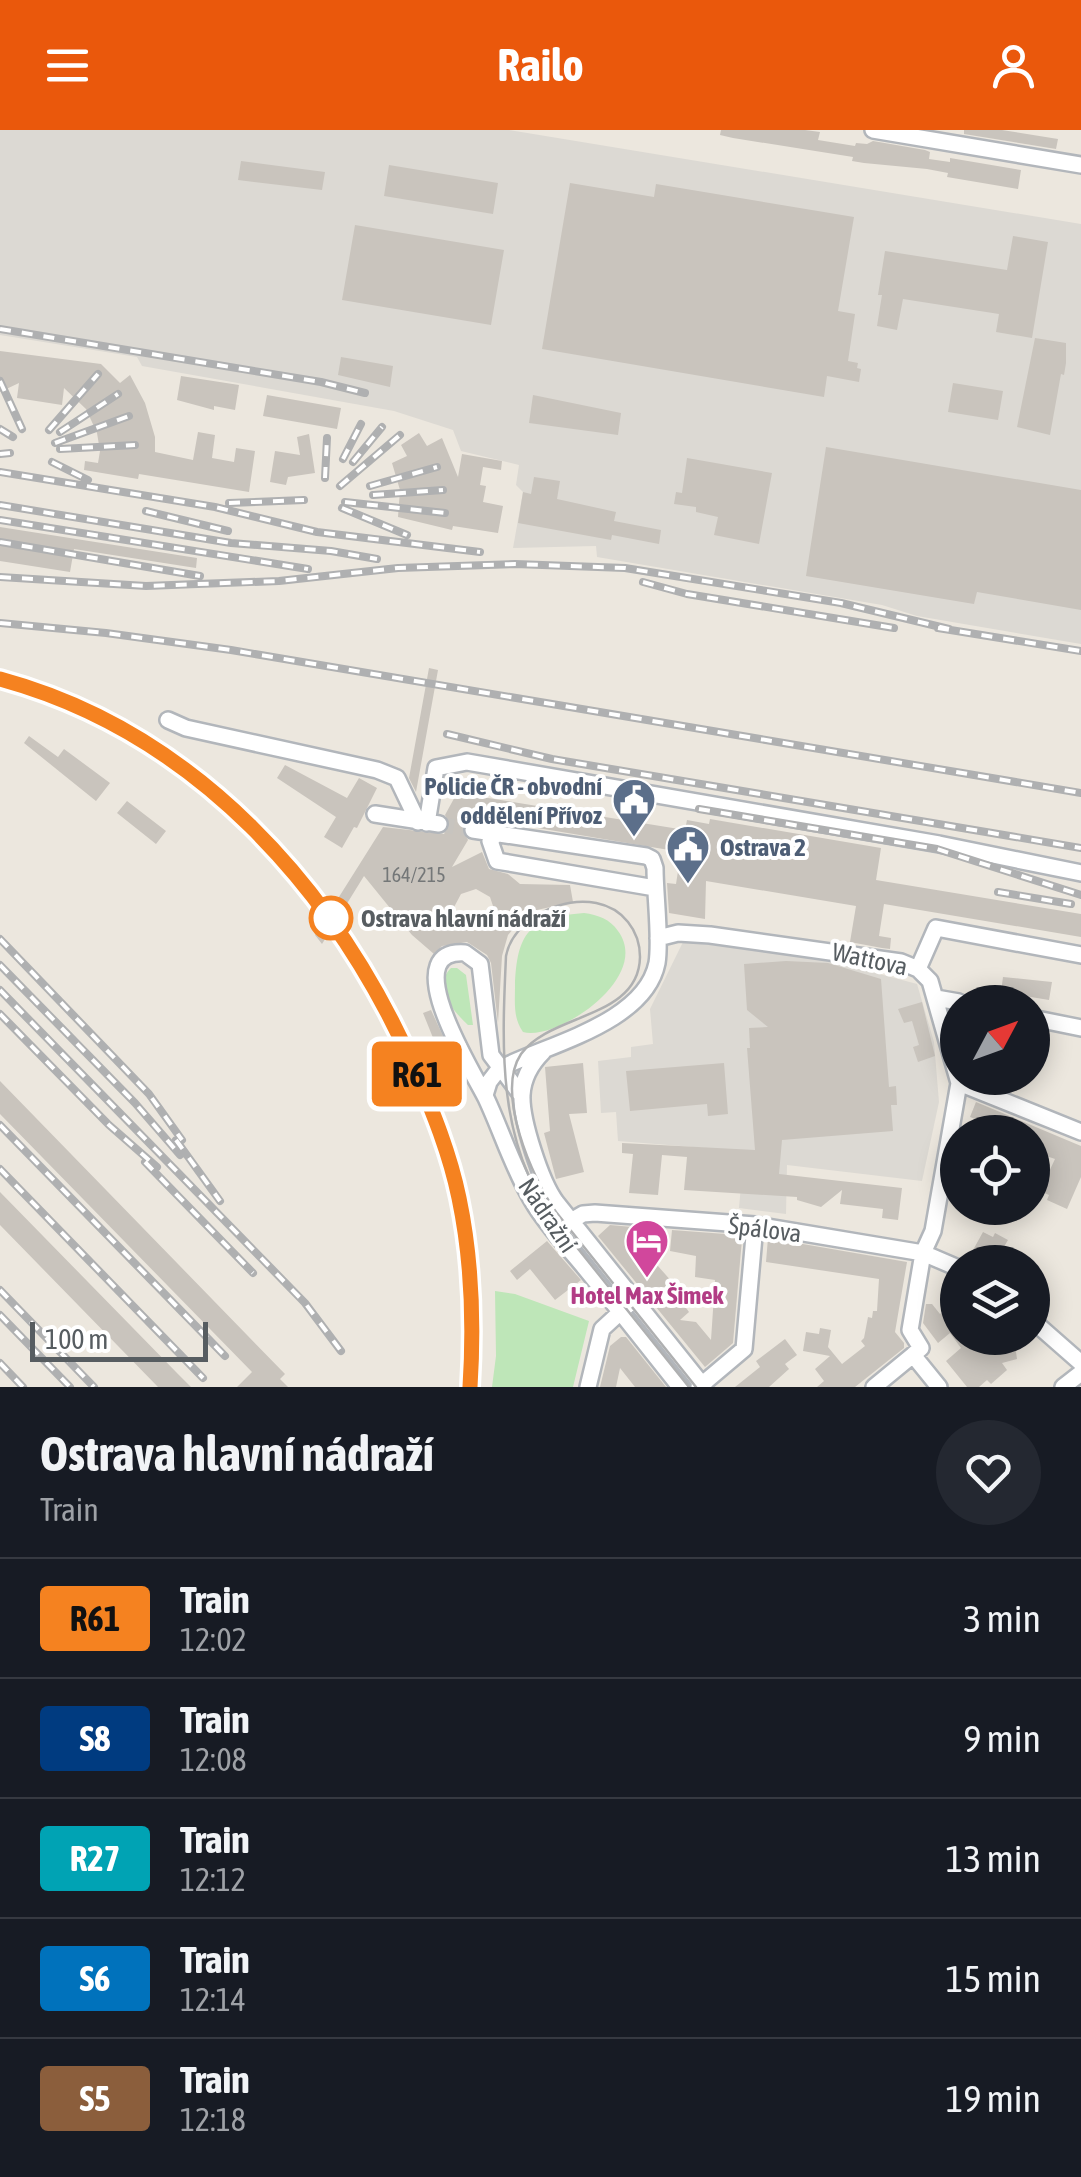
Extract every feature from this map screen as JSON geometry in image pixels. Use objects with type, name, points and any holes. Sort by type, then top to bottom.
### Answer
[{"type":"street","points":[[873,130],[942,136],[1081,166]]},
{"type":"street","points":[[168,720],[186,728],[377,770],[397,778],[428,823]]},
{"type":"street","points":[[428,823],[436,768],[467,762],[920,840],[1081,873]]},
{"type":"street","points":[[375,814],[428,823]]},
{"type":"street","points":[[473,830],[646,856],[654,862],[658,938],[656,968],[644,992],[621,1012],[546,1050],[499,1068],[485,1095]]},
{"type":"street","points":[[498,832],[490,841],[498,861],[655,888]]},
{"type":"street","points":[[918,969],[936,928],[1081,955]]},
{"type":"street","name":"Wattova","points":[[658,938],[678,933],[710,935],[901,962],[918,969],[930,981],[940,1013]]},
{"type":"street","name":"Nádražní","points":[[499,1068],[491,1055],[482,970],[470,955],[454,953],[438,966],[436,990],[464,1060],[485,1095],[532,1202],[650,1350],[694,1386]]},
{"type":"street","points":[[936,998],[940,999]]},
{"type":"street","points":[[1050,1021],[1081,1028]]},
{"type":"street","points":[[522,1096],[528,1069],[546,1050]]},
{"type":"street","points":[[499,1068],[522,1096]]},
{"type":"street","name":"Wattova","points":[[913,1355],[921,1348],[910,1330],[923,1253],[933,1231],[957,1095]]},
{"type":"street","points":[[991,1095],[1081,1132]]},
{"type":"street","name":"Nádražní","points":[[522,1096],[541,1175],[552,1196],[664,1338],[694,1386]]},
{"type":"street","name":"Špálova","points":[[572,1222],[590,1213],[755,1225],[923,1253],[940,1260]]},
{"type":"street","points":[[694,1386],[744,1349],[755,1225]]},
{"type":"street","points":[[588,1387],[602,1329],[634,1300]]},
{"type":"street","points":[[1050,1336],[1081,1363]]},
{"type":"street","points":[[874,1387],[913,1355],[940,1387]]},
{"type":"street","points":[[1063,1387],[1081,1372]]},
{"type":"shaded area","points":[[0,130],[509,130],[1081,224],[1081,644],[917,616],[882,605],[597,557],[596,546],[513,548],[523,492],[516,485],[519,465],[461,451],[453,430],[394,411],[142,366],[137,357],[0,335]]},
{"type":"shaded area","points":[[683,942],[812,956],[917,984],[934,1042],[939,1102],[922,1181],[787,1165],[786,1214],[739,1208],[744,1151],[618,1141],[616,1112],[601,1113],[598,1061],[631,1057],[631,1047],[653,1044],[650,1009]]},
{"type":"green space","points":[[584,913],[603,918],[618,931],[625,949],[622,968],[612,986],[576,1017],[556,1027],[523,1032],[516,1016],[515,998],[516,968],[523,941],[539,924]]},
{"type":"green space","points":[[451,968],[466,975],[473,1025],[462,1019],[444,991]]},
{"type":"green space","points":[[495,1291],[515,1294],[589,1321],[573,1387],[492,1387],[496,1356]]},
{"type":"building","points":[[721,130],[805,130],[820,132],[818,140],[855,146],[873,141],[925,150],[930,152],[929,159],[950,162],[950,158],[1021,170],[1018,189],[947,177],[948,173],[927,169],[864,163],[852,161],[853,157],[733,138],[720,135]]},
{"type":"building","points":[[964,130],[1002,130],[1058,139],[1056,149],[964,134]]},
{"type":"building","points":[[241,161],[325,172],[322,190],[238,180]]},
{"type":"building","points":[[389,165],[498,183],[493,214],[384,196]]},
{"type":"building","points":[[570,183],[654,197],[656,184],[854,217],[838,311],[855,314],[848,361],[858,363],[859,382],[827,376],[824,397],[542,349]]},
{"type":"building","points":[[355,225],[504,250],[491,325],[342,300]]},
{"type":"building","points":[[1013,236],[1048,242],[1032,338],[996,332],[999,314],[903,299],[897,330],[877,326],[885,251],[1007,270]]},
{"type":"building","points":[[1035,338],[1066,343],[1064,375],[1061,374],[1050,435],[1017,427]]},
{"type":"building","points":[[0,351],[101,364],[120,383],[130,375],[145,403],[155,452],[193,460],[198,432],[215,435],[212,458],[234,462],[236,448],[255,451],[249,492],[139,474],[138,479],[84,470],[85,461],[98,463],[100,451],[86,409],[64,388],[62,405],[17,398],[19,383],[0,392]]},
{"type":"building","points":[[341,357],[393,366],[390,387],[338,375]]},
{"type":"building","points":[[181,376],[239,385],[235,410],[214,406],[214,410],[177,400]]},
{"type":"building","points":[[953,383],[1003,391],[998,420],[948,412]]},
{"type":"building","points":[[267,395],[341,408],[337,429],[263,416]]},
{"type":"building","points":[[533,395],[621,413],[618,435],[529,423]]},
{"type":"building","points":[[419,433],[427,446],[442,438],[458,477],[462,454],[502,461],[501,470],[483,467],[480,485],[486,486],[483,502],[503,506],[498,533],[453,526],[452,530],[398,517],[400,490],[392,463],[407,456],[401,445]]},
{"type":"building","points":[[309,434],[315,473],[288,477],[286,485],[270,482],[275,451],[300,455],[297,437]]},
{"type":"building","points":[[826,447],[1081,490],[1081,610],[977,592],[974,604],[806,576]]},
{"type":"building","points":[[687,458],[772,473],[759,544],[714,535],[718,517],[696,512],[696,507],[674,504],[676,492],[682,493]]},
{"type":"building","points":[[534,477],[560,481],[557,499],[616,512],[614,521],[661,530],[659,544],[612,535],[611,540],[518,523],[523,492],[531,494]]},
{"type":"building","points":[[0,527],[197,558],[196,568],[74,549],[70,572],[0,561]]},
{"type":"building","points":[[429,668],[438,670],[416,792],[409,778]]},
{"type":"building","points":[[29,736],[58,757],[64,749],[110,783],[96,801],[24,743]]},
{"type":"building","points":[[285,765],[347,798],[359,778],[377,788],[342,848],[324,837],[336,817],[277,778]]},
{"type":"building","points":[[457,793],[685,830],[687,820],[709,824],[710,819],[881,848],[876,880],[1081,914],[1081,937],[884,904],[879,936],[891,938],[890,949],[882,948],[850,942],[856,906],[706,881],[705,919],[669,913],[667,883],[676,884],[681,852],[472,817],[462,827],[468,840],[452,867],[482,852],[489,869],[508,874],[520,884],[570,885],[573,902],[537,910],[508,935],[502,956],[498,1023],[487,955],[467,942],[442,946],[434,954],[412,935],[364,876],[322,944],[315,935],[383,827],[444,834],[450,825],[445,815]],"holes":[[[476,889],[490,897],[495,912],[488,926],[473,931],[458,924],[453,909],[461,894]]]},
{"type":"building","points":[[127,801],[166,831],[156,844],[117,813]]},
{"type":"building","points":[[828,963],[881,979],[889,1087],[896,1086],[897,1105],[891,1105],[893,1131],[782,1140],[779,1174],[902,1188],[898,1220],[882,1218],[883,1209],[840,1204],[842,1190],[821,1207],[797,1197],[684,1190],[687,1157],[662,1155],[658,1195],[629,1193],[633,1154],[622,1153],[622,1143],[755,1150],[749,1028],[768,1027],[747,1010],[744,964]]},
{"type":"building","points":[[1003,977],[1052,982],[1050,994],[1050,985],[1002,985]]},
{"type":"building","points":[[922,1002],[935,1056],[918,1062],[913,1047],[919,1045],[912,1021],[904,1023],[898,1009]]},
{"type":"building","points":[[431,1010],[459,1071],[448,1075],[423,1013]]},
{"type":"building","points":[[583,1063],[587,1113],[569,1114],[584,1172],[556,1179],[544,1133],[550,1131],[545,1067]]},
{"type":"building","points":[[724,1063],[728,1114],[708,1116],[707,1104],[630,1111],[626,1071]]},
{"type":"building","points":[[0,1081],[285,1374],[280,1379],[288,1387],[237,1387],[252,1372],[0,1114]]},
{"type":"building","points":[[976,1102],[1007,1115],[971,1115]]},
{"type":"building","points":[[1050,1133],[1081,1146],[1081,1177],[1067,1209],[1050,1201],[1050,1170],[1055,1159],[1050,1157]]},
{"type":"building","points":[[0,1192],[191,1387],[158,1387],[0,1225]]},
{"type":"building","points":[[610,1225],[644,1228],[642,1248],[673,1283],[670,1286],[689,1312],[680,1320],[696,1322],[711,1340],[715,1280],[695,1277],[696,1256],[670,1251],[672,1230],[739,1235],[742,1239],[733,1343],[705,1367],[598,1236]]},
{"type":"building","points":[[983,1232],[1008,1240],[1005,1245],[976,1245]]},
{"type":"building","points":[[768,1238],[907,1262],[895,1332],[904,1348],[855,1387],[817,1387],[824,1381],[815,1369],[830,1356],[803,1351],[806,1332],[819,1334],[820,1328],[831,1330],[828,1347],[842,1364],[865,1346],[861,1341],[868,1317],[872,1318],[873,1311],[877,1311],[879,1279],[766,1262]]},
{"type":"building","points":[[547,1241],[581,1280],[555,1300],[530,1269],[517,1280],[510,1271]]},
{"type":"building","points":[[926,1304],[932,1304],[940,1314],[940,1341],[938,1343],[923,1323]]},
{"type":"building","points":[[626,1337],[666,1387],[635,1387],[620,1368],[616,1387],[600,1387],[610,1346]]},
{"type":"building","points":[[785,1339],[797,1355],[785,1364],[789,1369],[769,1387],[735,1387],[760,1367],[756,1361]]},
{"type":"building","points":[[953,1355],[1016,1355],[1017,1359],[1002,1363],[1007,1370],[991,1384],[987,1380],[979,1387],[967,1387],[946,1361]]},
{"type":"tunnel","points":[[439,824],[473,830]]},
{"type":"tram line","points":[[689,1387],[551,1215],[533,1186],[512,1123],[504,1057],[506,956],[512,939],[524,925],[558,906],[596,903],[614,909],[633,930],[640,957],[636,977],[625,993],[610,1004],[552,1030],[521,1054],[512,1090],[520,1135],[556,1212],[696,1387]]},
{"type":"railway","points":[[0,329],[321,382],[365,393]]},
{"type":"railway","points":[[49,430],[98,374]]},
{"type":"railway","points":[[0,381],[22,429]]},
{"type":"railway","points":[[60,432],[118,394]]},
{"type":"railway","points":[[55,443],[129,416]]},
{"type":"railway","points":[[343,459],[361,424]]},
{"type":"railway","points":[[353,462],[382,427]]},
{"type":"railway","points":[[0,429],[13,437]]},
{"type":"railway","points":[[340,486],[400,435]]},
{"type":"railway","points":[[325,478],[327,438]]},
{"type":"railway","points":[[60,449],[135,445]]},
{"type":"railway","points":[[0,454],[10,453]]},
{"type":"railway","points":[[52,462],[88,480]]},
{"type":"railway","points":[[370,486],[437,467]]},
{"type":"railway","points":[[0,472],[215,507],[317,532],[480,552]]},
{"type":"railway","points":[[373,495],[443,490]]},
{"type":"railway","points":[[229,503],[304,500]]},
{"type":"railway","points":[[345,502],[445,513]]},
{"type":"railway","points":[[0,505],[231,543],[377,559]]},
{"type":"railway","points":[[342,508],[407,535]]},
{"type":"railway","points":[[146,511],[228,531]]},
{"type":"railway","points":[[0,520],[308,569]]},
{"type":"railway","points":[[0,542],[200,576]]},
{"type":"railway","points":[[0,577],[146,586],[279,581],[398,568],[515,564],[625,568],[841,603],[949,629]]},
{"type":"railway","points":[[643,582],[687,594],[894,628]]},
{"type":"railway","points":[[0,623],[231,650],[1081,793]]},
{"type":"railway","points":[[938,628],[1081,651]]},
{"type":"railway","points":[[0,678],[71,703],[136,737],[196,778],[251,826],[301,881],[345,940],[383,1003],[415,1070],[450,1165],[469,1269],[470,1387]]},
{"type":"railway","points":[[447,734],[552,759],[1081,848]]},
{"type":"railway","points":[[699,809],[937,849],[1081,895]]},
{"type":"railway","points":[[998,892],[1071,904]]},
{"type":"railway","points":[[0,939],[149,1094],[182,1140]]},
{"type":"railway","points":[[0,965],[135,1103],[180,1155]]},
{"type":"railway","points":[[0,990],[305,1303],[341,1351]]},
{"type":"railway","points":[[0,1014],[109,1125],[157,1167]]},
{"type":"railway","points":[[0,1125],[225,1356]]},
{"type":"railway","points":[[176,1140],[220,1201]]},
{"type":"railway","points":[[145,1162],[253,1273]]},
{"type":"railway","points":[[0,1169],[203,1378]]},
{"type":"railway","points":[[0,1290],[94,1387]]},
{"type":"railway","points":[[0,1315],[70,1387]]},
{"type":"railway","points":[[0,1363],[23,1387]]},
{"type":"train","name":"R61","points":[[0,679],[46,692],[123,727],[196,776],[264,839],[344,936],[400,1035],[444,1140],[466,1236],[472,1330],[470,1387]]},
{"type":"place","name":"Policie ČR - obvodní oddělení Přívoz","points":[[634,838]]},
{"type":"place","name":"Ostrava 2","points":[[688,885]]},
{"type":"place","name":"Ostrava hlavní nádraží","points":[[331,918]]},
{"type":"place","name":"Hotel Max Šimek","points":[[647,1279]]}]
